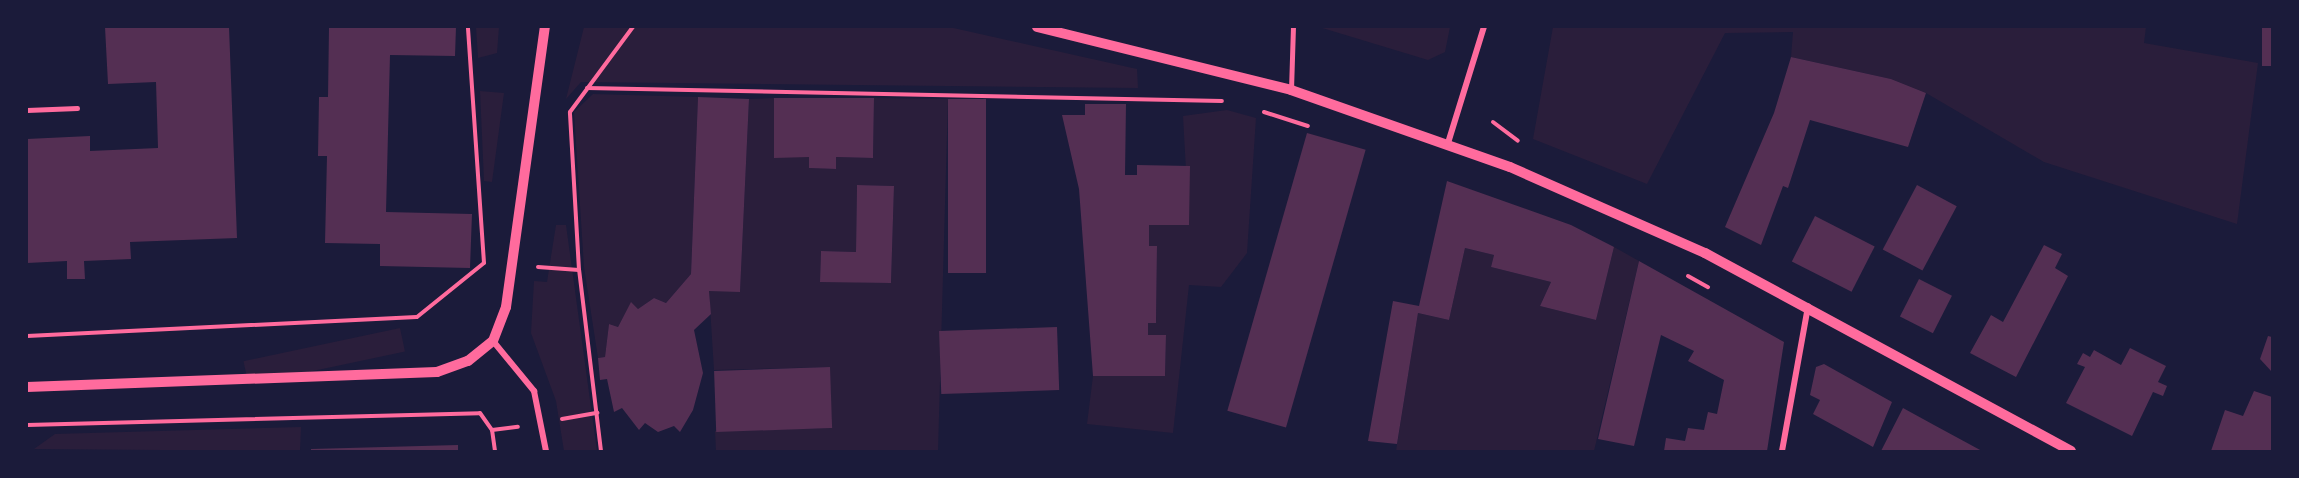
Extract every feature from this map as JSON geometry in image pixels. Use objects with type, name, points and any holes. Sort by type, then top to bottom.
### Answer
[{"type":"street","points":[[27,387],[437,372],[468,361],[493,341],[507,307],[545,27]]},
{"type":"street","points":[[1037,27],[1291,90],[1448,143],[1705,253],[1808,306],[2071,451]]},
{"type":"street","points":[[1448,143],[1484,27]]},
{"type":"street","points":[[1782,451],[1808,306]]},
{"type":"street","points":[[493,341],[534,392],[546,451]]},
{"type":"lane","points":[[1291,90],[1293,27]]},
{"type":"lane","points":[[27,110],[77,108]]},
{"type":"path","points":[[27,336],[417,317],[484,263],[468,27]]},
{"type":"path","points":[[601,451],[579,270],[570,112],[633,27]]},
{"type":"path","points":[[587,88],[1227,101]]},
{"type":"path","points":[[1260,111],[1317,128]]},
{"type":"path","points":[[1493,122],[1519,141]]},
{"type":"path","points":[[536,267],[579,270]]},
{"type":"path","points":[[1677,270],[1719,292]]},
{"type":"path","points":[[27,425],[480,413],[492,430],[495,451]]},
{"type":"path","points":[[559,420],[597,413]]},
{"type":"path","points":[[492,430],[523,426]]},
{"type":"shaded area","points":[[476,27],[499,27],[497,53],[478,58]]},
{"type":"shaded area","points":[[584,27],[949,27],[1137,69],[1138,88],[581,82],[566,99]]},
{"type":"shaded area","points":[[1319,27],[1450,27],[1445,52],[1428,60]]},
{"type":"shaded area","points":[[1553,27],[2146,27],[2144,43],[2258,63],[2237,224],[2044,162],[1926,93],[1891,79],[1791,57],[1793,32],[1725,33],[1647,184],[1533,139]]},
{"type":"shaded area","points":[[480,91],[504,93],[492,182],[484,181]]},
{"type":"shaded area","points":[[593,94],[698,97],[691,274],[666,303],[654,298],[638,309],[631,303],[618,327],[609,324],[605,357],[598,358],[584,267],[574,112]]},
{"type":"shaded area","points":[[774,98],[774,157],[809,157],[810,168],[835,169],[836,157],[873,158],[874,98],[948,99],[938,451],[716,451],[715,431],[832,428],[829,367],[714,370],[709,291],[740,291],[749,99]],"holes":[[[857,185],[894,186],[891,283],[820,281],[821,251],[856,252]]]},
{"type":"shaded area","points":[[1227,110],[1256,118],[1247,253],[1221,287],[1189,285],[1173,433],[1087,424],[1093,376],[1165,376],[1166,335],[1148,335],[1148,323],[1156,323],[1157,247],[1149,246],[1149,225],[1189,225],[1183,116]]},
{"type":"shaded area","points":[[556,225],[566,225],[597,451],[564,451],[556,401],[531,333],[534,281],[547,282]]},
{"type":"shaded area","points":[[1614,247],[1639,261],[1594,451],[1396,451],[1418,313],[1449,320],[1465,248],[1494,255],[1491,267],[1551,282],[1540,306],[1596,320]]},
{"type":"shaded area","points":[[400,328],[405,351],[248,385],[243,361]]},
{"type":"shaded area","points":[[301,427],[300,451],[34,449],[55,434]]},
{"type":"building","points":[[105,27],[229,27],[237,238],[130,242],[131,259],[84,261],[85,279],[67,279],[67,261],[27,263],[27,139],[90,136],[90,151],[158,148],[156,82],[108,84]]},
{"type":"building","points":[[329,27],[456,27],[455,56],[390,55],[386,212],[472,214],[470,268],[380,266],[380,244],[325,243],[327,156],[318,156],[319,97],[328,97]]},
{"type":"building","points":[[2262,27],[2272,27],[2272,66],[2262,66]]},
{"type":"building","points":[[1791,57],[1891,79],[1926,93],[1908,147],[1810,120],[1788,188],[1783,186],[1761,245],[1725,227],[1774,113]]},
{"type":"building","points":[[698,97],[749,99],[740,292],[709,291],[711,314],[694,330],[703,373],[693,410],[680,432],[674,426],[658,432],[645,423],[639,430],[622,408],[614,412],[607,379],[600,380],[598,358],[605,357],[609,324],[618,327],[631,302],[638,309],[654,298],[666,303],[691,274]]},
{"type":"building","points":[[774,98],[874,98],[873,158],[836,157],[836,169],[809,168],[809,157],[774,158]]},
{"type":"building","points":[[948,99],[986,99],[986,273],[948,273]]},
{"type":"building","points":[[1085,104],[1126,104],[1125,175],[1137,175],[1137,165],[1190,166],[1189,225],[1149,225],[1149,246],[1157,246],[1156,323],[1148,323],[1148,335],[1166,335],[1165,376],[1093,376],[1079,189],[1062,115],[1085,115]]},
{"type":"building","points":[[1307,133],[1366,150],[1286,428],[1227,411]]},
{"type":"building","points":[[1447,181],[1571,225],[1614,247],[1596,320],[1540,306],[1551,282],[1491,267],[1494,255],[1465,248],[1449,320],[1418,313],[1397,444],[1368,441],[1393,301],[1419,306]]},
{"type":"building","points":[[857,185],[894,186],[891,283],[820,282],[821,251],[856,252]]},
{"type":"building","points":[[1917,185],[1957,206],[1922,271],[1883,249]]},
{"type":"building","points":[[1815,216],[1875,246],[1852,292],[1792,261]]},
{"type":"building","points":[[2044,245],[2062,254],[2055,268],[2068,276],[2016,377],[1970,353],[1991,315],[2003,322]]},
{"type":"building","points":[[1639,261],[1784,342],[1767,451],[1664,451],[1666,438],[1685,441],[1688,428],[1704,430],[1708,412],[1717,414],[1724,380],[1688,361],[1694,351],[1661,335],[1634,446],[1598,439]]},
{"type":"building","points":[[1919,279],[1952,296],[1933,333],[1900,316]]},
{"type":"building","points":[[1057,327],[1059,390],[941,394],[939,331]]},
{"type":"building","points":[[2268,336],[2272,337],[2272,372],[2260,359]]},
{"type":"building","points":[[2130,348],[2166,366],[2158,382],[2167,386],[2163,396],[2153,392],[2132,436],[2066,403],[2085,367],[2077,364],[2083,353],[2090,357],[2094,350],[2121,365]]},
{"type":"building","points":[[1824,364],[1892,402],[1873,447],[1813,414],[1820,400],[1810,395],[1816,367]]},
{"type":"building","points":[[830,367],[832,428],[716,432],[714,371]]},
{"type":"building","points":[[2254,391],[2272,397],[2272,451],[2211,451],[2225,410],[2243,416]]},
{"type":"building","points":[[1903,408],[1934,425],[1982,451],[1881,451]]},
{"type":"building","points":[[458,445],[458,451],[311,451],[311,449]]}]
